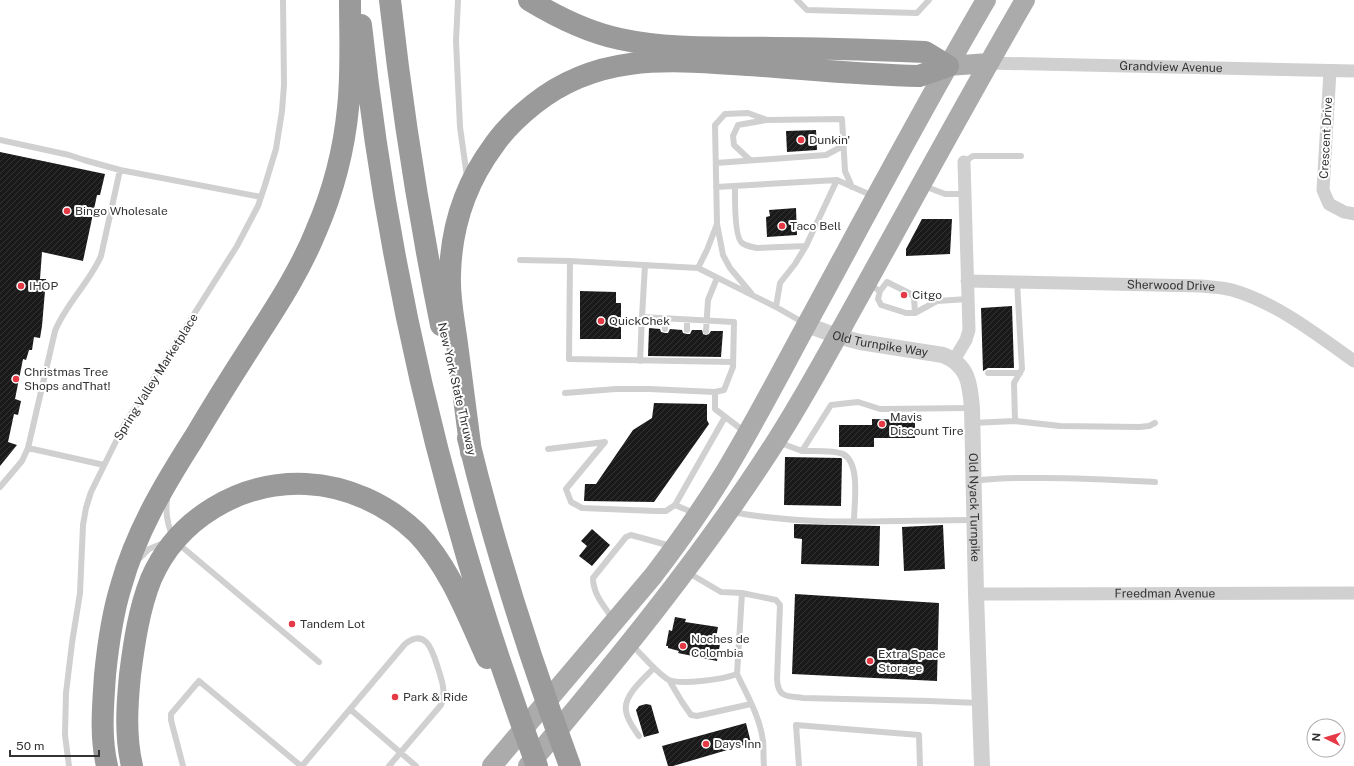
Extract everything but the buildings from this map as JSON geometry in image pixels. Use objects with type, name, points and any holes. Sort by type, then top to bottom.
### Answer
[{"type":"highway","points":[[107,766],[102,734],[104,691],[112,626],[121,585],[132,553],[155,503],[207,415],[294,277],[316,233],[329,199],[341,152],[348,107],[350,0]]},
{"type":"highway","points":[[359,0],[373,118],[385,196],[402,290],[421,375],[448,487],[476,584],[507,681],[537,766]]},
{"type":"highway","name":"New York State Thruway","points":[[390,0],[403,107],[421,220],[442,326],[471,452],[519,617],[545,697],[570,766]]},
{"type":"highway","points":[[529,0],[560,18],[579,26],[619,39],[641,43],[684,46],[925,52],[948,66]]},
{"type":"highway","points":[[471,452],[452,305],[450,276],[456,222],[468,187],[485,157],[497,140],[527,109],[542,97],[580,76],[617,65],[638,62],[692,61],[919,76],[948,66]]},
{"type":"highway","points":[[132,766],[128,739],[127,713],[130,676],[140,614],[151,581],[161,561],[175,541],[188,527],[221,503],[246,492],[278,485],[300,484],[334,488],[357,494],[389,511],[417,534],[433,553],[448,576],[467,614],[534,766]]},
{"type":"main road","points":[[492,766],[614,622],[675,547],[698,515],[747,434],[948,66],[986,0]]},
{"type":"main road","points":[[528,766],[592,690],[686,571],[776,442],[837,336],[873,287],[920,185],[1025,0]]},
{"type":"main road","points":[[948,66],[989,62]]},
{"type":"street","name":"Grandview Avenue","points":[[989,62],[1354,71]]},
{"type":"street","name":"Crescent Drive","points":[[1330,71],[1323,190],[1329,204],[1344,212],[1354,214]]},
{"type":"street","points":[[954,360],[968,335],[970,325],[967,281],[964,162]]},
{"type":"street","name":"Sherwood Drive","points":[[967,281],[1201,286],[1231,290],[1263,301],[1294,319],[1354,361]]},
{"type":"street","name":"Old Turnpike Way","points":[[807,325],[837,336],[860,342],[937,354],[954,360]]},
{"type":"street","name":"Old Nyack Turnpike","points":[[954,360],[966,373],[970,387],[972,415],[979,703],[982,766]]},
{"type":"street","name":"Freedman Avenue","points":[[976,594],[1354,593]]},
{"type":"lane","name":"Spring Valley Marketplace","points":[[69,766],[65,735],[66,693],[71,648],[80,593],[84,517],[91,492],[104,464],[136,406],[237,246],[249,225],[261,197],[276,149],[282,111],[284,72],[283,0]]},
{"type":"lane","points":[[458,0],[456,41],[460,127],[468,187]]},
{"type":"lane","points":[[797,0],[807,10],[917,13],[930,0]]},
{"type":"lane","points":[[753,296],[730,268],[723,255],[717,224],[715,125],[725,114],[748,113],[767,120]]},
{"type":"lane","points":[[750,160],[734,145],[733,136],[738,125],[767,120],[842,119],[845,170],[852,187]]},
{"type":"lane","points":[[0,140],[69,155],[120,170],[261,197]]},
{"type":"lane","points":[[716,163],[826,155],[843,146]]},
{"type":"lane","points":[[964,162],[973,156],[1021,156]]},
{"type":"lane","points":[[0,486],[22,461],[28,448],[55,331],[60,320],[95,268],[101,256],[120,170]]},
{"type":"lane","points":[[716,187],[837,180],[876,197]]},
{"type":"lane","points":[[776,307],[780,283],[795,264],[806,246],[837,180]]},
{"type":"lane","points":[[920,185],[945,194],[965,194]]},
{"type":"lane","points":[[734,186],[737,235],[741,243],[757,248],[806,246]]},
{"type":"lane","points":[[698,268],[717,224]]},
{"type":"lane","points":[[520,260],[570,261],[698,268],[776,307],[807,325]]},
{"type":"lane","points":[[570,261],[568,360],[640,361],[664,359],[733,362]]},
{"type":"lane","points":[[640,361],[645,265]]},
{"type":"lane","points":[[706,330],[708,300],[717,278]]},
{"type":"lane","points":[[915,313],[914,297],[909,293],[887,282],[873,287],[881,305],[906,313],[915,313],[937,302],[968,299]]},
{"type":"lane","points":[[1015,421],[1014,383],[1022,369],[1017,282]]},
{"type":"lane","points":[[565,393],[616,389],[715,392],[724,390],[733,367],[734,322],[642,317]]},
{"type":"lane","points":[[665,318],[665,329]]},
{"type":"lane","points":[[687,320],[687,330]]},
{"type":"lane","points":[[988,373],[1020,373]]},
{"type":"lane","points":[[715,392],[715,409],[747,434]]},
{"type":"lane","points":[[802,451],[831,405],[858,402],[880,409],[972,415],[1060,426],[1139,427],[1149,426],[1155,423]]},
{"type":"lane","points":[[207,415],[167,499],[167,519],[170,530],[175,541],[319,662]]},
{"type":"lane","points":[[548,449],[605,442],[566,489],[571,502],[582,508],[655,511],[666,510],[675,505],[725,417]]},
{"type":"lane","points":[[776,442],[802,451],[842,454],[850,460],[854,472],[854,521]]},
{"type":"lane","points":[[28,448],[104,464]]},
{"type":"lane","points":[[974,482],[990,479],[1036,478],[1086,478],[1155,482]]},
{"type":"lane","points":[[675,505],[698,515]]},
{"type":"lane","points":[[729,511],[750,515],[818,521],[974,520]]},
{"type":"lane","points":[[614,622],[596,592],[593,585],[593,578],[626,537],[631,534],[675,547]]},
{"type":"lane","points":[[137,562],[144,552],[154,546],[175,541]]},
{"type":"lane","points":[[686,571],[721,592],[742,593],[776,600],[780,605],[777,679],[778,688],[781,694],[803,698],[979,703]]},
{"type":"lane","points":[[742,593],[737,674],[760,727],[764,766]]},
{"type":"lane","points":[[104,691],[122,608]]},
{"type":"lane","points":[[183,766],[171,714],[199,681],[301,766],[405,644],[414,638],[420,638],[432,649],[439,669],[444,692],[443,701],[389,766]]},
{"type":"lane","points":[[630,643],[654,668],[669,680],[691,715],[698,716],[751,704]]},
{"type":"lane","points":[[639,736],[630,722],[626,712],[626,701],[632,692],[654,668]]},
{"type":"lane","points":[[669,680],[695,682],[728,677],[737,674]]},
{"type":"lane","points":[[350,709],[416,766]]},
{"type":"lane","points":[[799,766],[796,725],[919,735],[920,766]]},
{"type":"place","name":"Dunkin'","points":[[801,140]]},
{"type":"place","name":"Bingo Wholesale","points":[[67,211]]},
{"type":"place","name":"Taco Bell","points":[[782,226]]},
{"type":"place","name":"IHOP","points":[[21,286]]},
{"type":"place","name":"Citgo","points":[[904,295]]},
{"type":"place","name":"QuickChek","points":[[601,321]]},
{"type":"place","name":"Christmas Tree Shops andThat!","points":[[16,379]]},
{"type":"place","name":"Mavis Discount Tire","points":[[882,424]]},
{"type":"place","name":"Tandem Lot","points":[[292,624]]},
{"type":"place","name":"Noches de Colombia","points":[[683,646]]},
{"type":"place","name":"Extra Space Storage","points":[[870,661]]},
{"type":"place","name":"Park & Ride","points":[[395,697]]},
{"type":"place","name":"Days Inn","points":[[706,744]]}]
